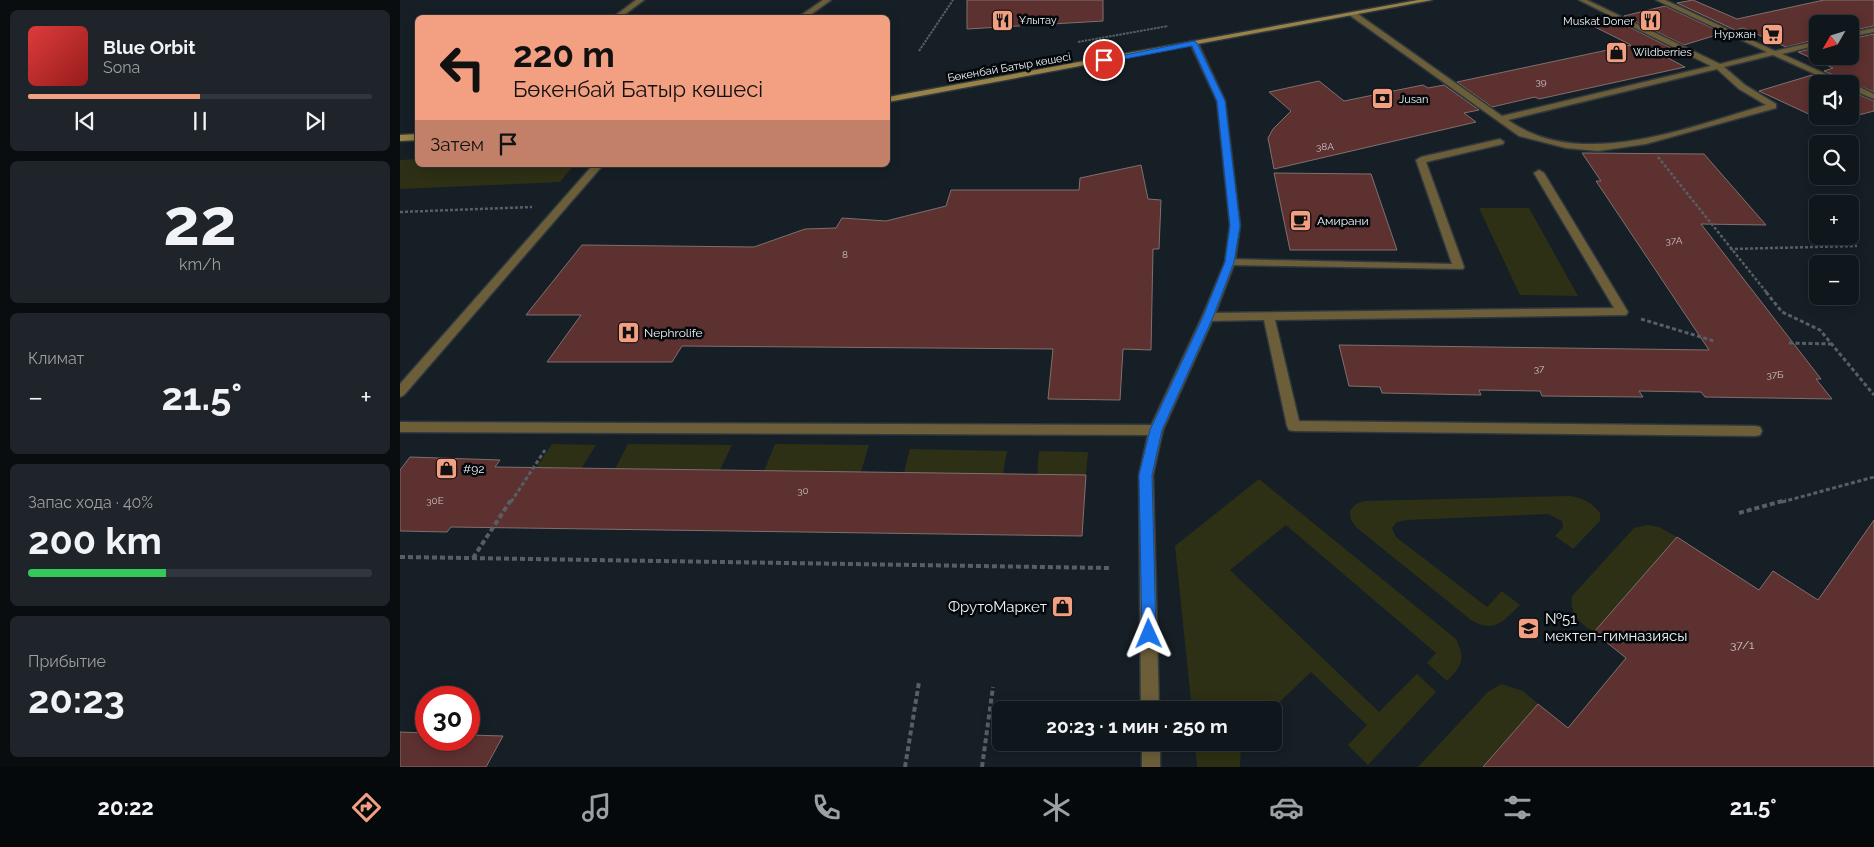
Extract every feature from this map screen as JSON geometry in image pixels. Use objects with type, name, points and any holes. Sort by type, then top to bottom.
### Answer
[{"type":"main road","name":"Бөкенбай Батыр көшесі","points":[[890,100],[1428,0]]},
{"type":"main road","points":[[400,138],[415,137]]},
{"type":"street","points":[[619,15],[641,0]]},
{"type":"street","points":[[805,15],[828,0]]},
{"type":"street","points":[[1352,14],[1522,134],[1566,146],[1598,148],[1646,141],[1773,106],[1742,87],[1718,66],[1582,0]]},
{"type":"street","points":[[1659,0],[1824,75]]},
{"type":"street","points":[[1859,33],[1874,30]]},
{"type":"street","points":[[1859,36],[1874,41]]},
{"type":"street","points":[[1150,701],[1146,475],[1156,430],[1208,317],[1230,262],[1235,226],[1221,101],[1194,43]]},
{"type":"street","points":[[1501,119],[1809,45]]},
{"type":"street","points":[[1859,90],[1874,97]]},
{"type":"street","points":[[1230,262],[1459,267],[1421,160],[1500,142]]},
{"type":"street","points":[[400,392],[596,167]]},
{"type":"street","points":[[1539,173],[1622,312]]},
{"type":"street","points":[[1208,317],[1622,312]]},
{"type":"street","points":[[1269,317],[1294,426],[1755,431]]},
{"type":"street","points":[[400,427],[1156,430]]},
{"type":"street","points":[[1151,751],[1151,767]]},
{"type":"path","points":[[919,51],[953,0]]},
{"type":"path","points":[[1646,141],[1782,312],[1820,330],[1874,395]]},
{"type":"path","points":[[400,212],[563,205]]},
{"type":"path","points":[[1730,249],[1857,246]]},
{"type":"path","points":[[1622,312],[1714,341]]},
{"type":"path","points":[[1789,344],[1832,344]]},
{"type":"path","points":[[473,558],[560,428]]},
{"type":"path","points":[[1739,513],[1874,477]]},
{"type":"path","points":[[400,557],[1109,568]]},
{"type":"path","points":[[905,767],[919,682]]},
{"type":"path","points":[[982,767],[992,686]]},
{"type":"green space","points":[[415,159],[415,167],[572,167],[560,182],[400,189],[400,160]]},
{"type":"green space","points":[[1479,208],[1529,208],[1578,296],[1520,295]]},
{"type":"green space","points":[[552,444],[596,445],[581,469],[536,468]]},
{"type":"green space","points":[[628,444],[732,445],[720,470],[615,469]]},
{"type":"green space","points":[[775,444],[869,445],[861,472],[764,471]]},
{"type":"green space","points":[[910,449],[1007,451],[1003,474],[904,473]]},
{"type":"green space","points":[[1039,451],[1088,452],[1086,475],[1037,475]]},
{"type":"green space","points":[[1259,479],[1456,639],[1461,652],[1461,662],[1447,681],[1427,663],[1436,653],[1286,525],[1230,570],[1379,712],[1417,674],[1436,692],[1368,765],[1348,745],[1367,725],[1311,672],[1280,701],[1191,701],[1175,546]]},
{"type":"green space","points":[[1570,496],[1586,501],[1600,513],[1600,521],[1573,549],[1555,536],[1563,527],[1562,521],[1548,514],[1407,520],[1397,522],[1392,528],[1396,537],[1487,607],[1502,591],[1520,605],[1493,626],[1486,626],[1471,620],[1357,528],[1351,520],[1350,511],[1356,504],[1365,501]]},
{"type":"green space","points":[[1647,525],[1659,527],[1677,537],[1594,632],[1584,625],[1574,613],[1572,596],[1634,528]]},
{"type":"green space","points":[[1501,684],[1523,691],[1538,704],[1483,767],[1418,767],[1488,692]]},
{"type":"green space","points":[[1196,751],[1241,751],[1240,767],[1197,767]]},
{"type":"building","points":[[967,0],[1103,0],[1103,21],[967,29]]},
{"type":"building","points":[[1693,0],[1737,19],[1824,0],[1874,0],[1874,26],[1859,29],[1859,15],[1809,15],[1809,41],[1786,47],[1743,28],[1735,30],[1677,3]]},
{"type":"building","points":[[1665,6],[1723,33],[1684,45],[1624,16]]},
{"type":"building","points":[[1612,18],[1671,48],[1657,52],[1685,67],[1539,99],[1535,97],[1492,107],[1457,82],[1631,45],[1589,24]]},
{"type":"building","points":[[1874,34],[1874,92],[1859,86],[1859,75],[1834,75],[1824,71],[1833,68],[1826,65],[1859,65],[1859,37]]},
{"type":"building","points":[[1809,49],[1809,57],[1798,52]]},
{"type":"building","points":[[1809,76],[1809,114],[1759,91]]},
{"type":"building","points":[[1319,81],[1344,101],[1423,85],[1428,88],[1444,85],[1479,110],[1464,113],[1476,122],[1274,169],[1268,138],[1273,129],[1291,111],[1269,92]]},
{"type":"building","points":[[1859,95],[1874,101],[1874,111],[1859,115]]},
{"type":"building","points":[[1582,153],[1704,154],[1766,225],[1701,224],[1821,379],[1816,379],[1832,399],[1705,397],[1701,392],[1639,391],[1643,397],[1542,396],[1540,391],[1479,390],[1481,395],[1382,393],[1380,387],[1349,386],[1339,345],[1709,350],[1596,181],[1601,181]]},
{"type":"building","points":[[1141,165],[1148,199],[1161,200],[1159,249],[1153,249],[1151,350],[1123,349],[1120,400],[1048,399],[1053,349],[682,346],[672,362],[547,362],[581,315],[526,315],[582,245],[754,247],[805,229],[836,228],[842,218],[886,221],[946,206],[951,190],[1079,190],[1080,178]]},
{"type":"building","points":[[1274,173],[1371,174],[1397,250],[1290,250]]},
{"type":"building","points":[[410,457],[500,460],[495,467],[1086,475],[1082,536],[451,527],[447,532],[400,531],[400,470]]},
{"type":"building","points":[[1874,520],[1874,767],[1483,767],[1538,704],[1568,728],[1626,658],[1594,632],[1677,537],[1759,590],[1773,571],[1818,600]]},
{"type":"building","points":[[400,732],[415,733],[415,751],[480,751],[480,735],[503,736],[486,767],[400,767]]},
{"type":"place","name":"Ұлытау","points":[[1003,20]]},
{"type":"place","name":"Muskat Doner","points":[[1650,21]]},
{"type":"place","name":"Нуржан","points":[[1772,34]]},
{"type":"place","name":"Wildberries","points":[[1617,52]]},
{"type":"place","name":"Jusan","points":[[1383,99]]},
{"type":"place","name":"Амирани","points":[[1301,221]]},
{"type":"place","name":"Nephrolife","points":[[628,333]]},
{"type":"place","name":"#92","points":[[447,469]]},
{"type":"place","name":"ФрутоМаркет","points":[[1063,607]]},
{"type":"place","name":"№51 мектеп-гимназиясы","points":[[1529,628]]},
{"type":"route","points":[[1104,60],[1194,43],[1221,101],[1235,226],[1230,262],[1208,317],[1156,430],[1146,475],[1149,634]]}]
